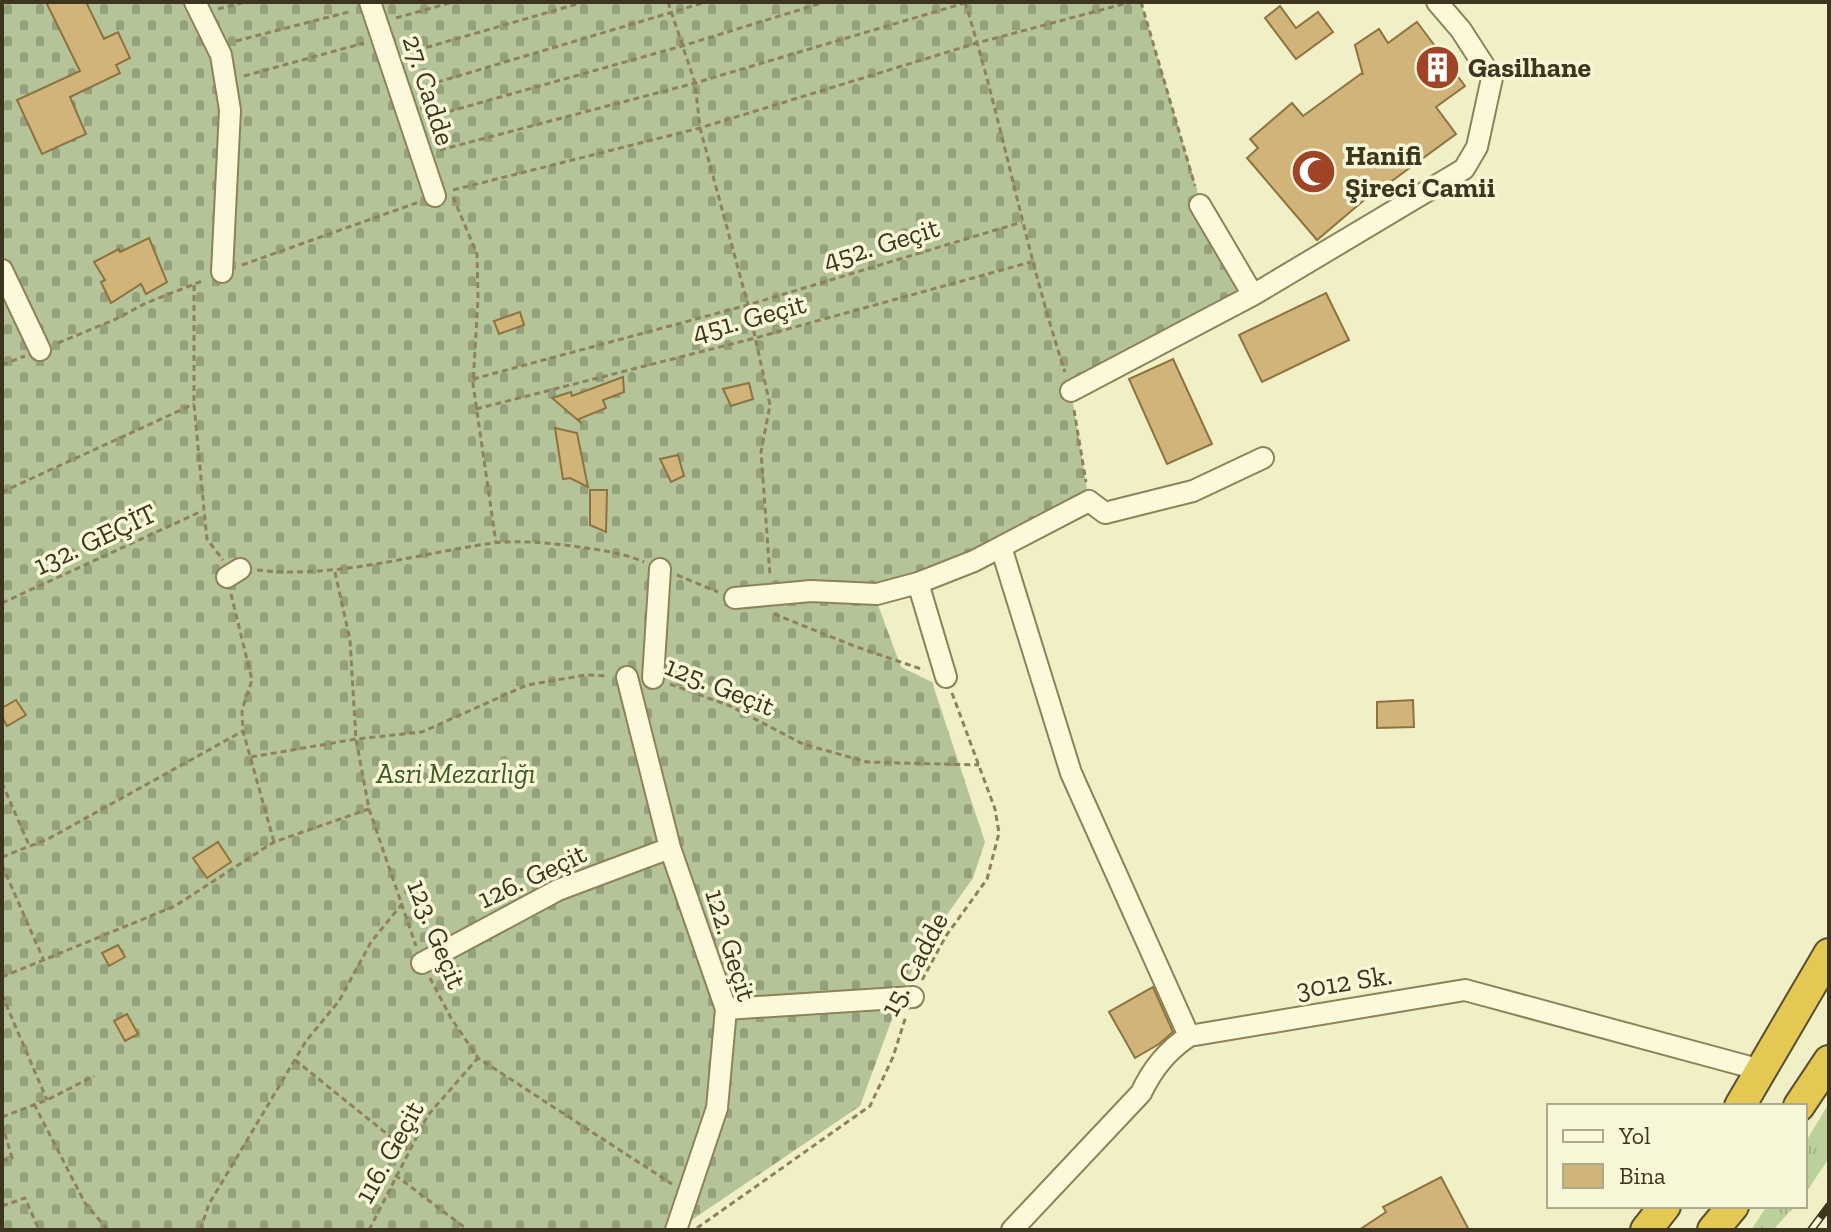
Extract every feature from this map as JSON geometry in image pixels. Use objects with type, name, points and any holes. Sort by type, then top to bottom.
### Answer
[{"type":"highway","points":[[1741,1104],[1829,954]]},
{"type":"highway","points":[[1800,1104],[1829,1061]]},
{"type":"highway","points":[[1646,1230],[1663,1208]]},
{"type":"highway","points":[[1713,1230],[1731,1208]]},
{"type":"street","points":[[1071,391],[1253,295],[1464,169],[1477,147],[1492,78],[1461,30],[1437,2]]},
{"type":"street","points":[[199,8],[217,46],[230,110],[222,272]]},
{"type":"street","name":"27. Cadde","points":[[378,26],[435,196]]},
{"type":"street","points":[[1200,205],[1253,295]]},
{"type":"street","points":[[2,270],[40,350]]},
{"type":"street","points":[[735,598],[811,591],[877,594],[918,583],[1001,547],[1089,501],[1105,513],[1193,491],[1263,458]]},
{"type":"street","points":[[1001,547],[1071,773],[1189,1036],[1168,1051],[1148,1077],[1141,1093],[1012,1230]]},
{"type":"street","points":[[653,678],[660,569]]},
{"type":"street","points":[[918,583],[946,677]]},
{"type":"street","name":"122. Geçit","points":[[627,677],[670,848],[726,1009],[717,1108],[676,1230]]},
{"type":"street","name":"126. Geçit","points":[[422,963],[558,890],[670,848]]},
{"type":"street","name":"3012 Sk.","points":[[1189,1036],[1465,990],[1761,1070]]},
{"type":"street","points":[[726,1009],[913,997]]},
{"type":"path","points":[[199,8],[245,2]]},
{"type":"path","points":[[225,81],[453,2]]},
{"type":"path","points":[[217,46],[584,2]]},
{"type":"path","points":[[668,2],[695,83],[700,128],[748,305],[770,405],[761,452],[772,594]]},
{"type":"path","points":[[400,93],[706,2]]},
{"type":"path","points":[[410,122],[682,46],[825,2]]},
{"type":"path","points":[[421,155],[695,83],[966,2],[1031,262],[1071,391],[1089,501]]},
{"type":"path","points":[[496,543],[473,379],[478,299],[477,254],[451,191],[700,128],[977,43],[1131,2]]},
{"type":"path","points":[[1141,2],[1200,205]]},
{"type":"path","points":[[2,365],[222,272],[435,196]]},
{"type":"path","name":"452. Geçit","points":[[473,379],[748,305],[1022,222]]},
{"type":"path","name":"451. Geçit","points":[[476,409],[755,338],[1031,262]]},
{"type":"path","points":[[194,285],[194,404],[207,539],[230,568],[252,680],[242,710],[243,731],[274,842]]},
{"type":"path","points":[[2,492],[194,404]]},
{"type":"path","name":"132. GEÇİT","points":[[2,603],[204,510]]},
{"type":"path","points":[[230,568],[334,571],[496,543],[545,542],[586,548],[627,555],[854,646],[946,677]]},
{"type":"path","name":"123. Geçit","points":[[334,571],[350,640],[356,739],[369,809],[422,963],[451,1018],[478,1058],[688,1195]]},
{"type":"path","name":"125. Geçit","points":[[251,757],[356,739],[422,732],[527,685],[586,675],[627,677]]},
{"type":"path","name":"15. Cadde","points":[[694,1230],[870,1106],[893,1057],[913,997],[946,936],[987,879],[999,833],[995,809],[946,677]]},
{"type":"path","name":"125. Geçit","points":[[653,678],[730,706],[803,744],[867,762],[979,765]]},
{"type":"path","points":[[2,857],[48,839],[243,731]]},
{"type":"path","points":[[2,783],[30,845]]},
{"type":"path","points":[[2,977],[175,906],[274,842],[369,809]]},
{"type":"path","points":[[2,865],[44,961]]},
{"type":"path","points":[[200,1230],[209,1204],[306,1041],[339,1001],[371,942],[402,904]]},
{"type":"path","points":[[2,995],[47,1100]]},
{"type":"path","name":"116. Geçit","points":[[369,1230],[428,1115],[478,1058]]},
{"type":"path","points":[[295,1060],[408,1151]]},
{"type":"path","points":[[2,1117],[47,1100],[94,1076]]},
{"type":"path","points":[[34,1104],[85,1203],[108,1230]]},
{"type":"path","points":[[2,1124],[12,1158],[2,1161]]},
{"type":"path","points":[[395,1175],[468,1230]]},
{"type":"path","points":[[2,1206],[25,1198],[39,1230]]},
{"type":"green space","name":"Asri Mezarlığı","points":[[2,2],[1141,2],[1204,213],[1248,296],[1071,391],[1089,501],[875,597],[901,667],[932,682],[985,842],[973,878],[922,950],[900,997],[860,1106],[677,1230],[2,1230]]},
{"type":"green space","points":[[1829,1103],[1829,1158],[1807,1191],[1807,1140]]},
{"type":"green space","points":[[1766,1208],[1793,1208],[1773,1230],[1751,1230]]},
{"type":"building","points":[[46,2],[86,2],[104,39],[118,32],[130,58],[116,65],[120,73],[70,97],[86,134],[42,154],[17,100],[80,71]]},
{"type":"building","points":[[1280,6],[1296,28],[1318,12],[1333,32],[1296,59],[1265,18]]},
{"type":"building","points":[[1417,22],[1465,86],[1436,107],[1456,134],[1385,186],[1383,184],[1317,240],[1247,158],[1258,148],[1250,139],[1292,103],[1303,116],[1363,75],[1355,45],[1379,29],[1388,43]]},
{"type":"building","points":[[149,238],[167,282],[146,294],[141,284],[111,303],[101,282],[105,280],[94,262]]},
{"type":"building","points":[[1326,293],[1349,340],[1262,382],[1239,335]]},
{"type":"building","points":[[520,312],[524,325],[499,334],[494,321]]},
{"type":"building","points":[[1173,359],[1212,444],[1167,464],[1129,379]]},
{"type":"building","points":[[623,377],[624,392],[603,400],[606,408],[579,419],[580,422],[552,398],[571,392],[572,396]]},
{"type":"building","points":[[749,383],[753,399],[731,406],[723,389]]},
{"type":"building","points":[[555,428],[577,433],[588,487],[570,478],[563,479]]},
{"type":"building","points":[[678,455],[684,476],[671,482],[660,459]]},
{"type":"building","points":[[590,490],[607,490],[606,532],[590,525]]},
{"type":"building","points":[[16,700],[26,715],[7,726],[2,717],[2,708]]},
{"type":"building","points":[[1413,700],[1414,727],[1377,728],[1377,702]]},
{"type":"building","points":[[218,842],[231,862],[207,878],[193,858]]},
{"type":"building","points":[[118,945],[125,957],[109,966],[102,953]]},
{"type":"building","points":[[1153,987],[1173,1032],[1135,1058],[1109,1012]]},
{"type":"building","points":[[127,1014],[138,1034],[125,1041],[114,1021]]},
{"type":"building","points":[[1441,1177],[1469,1230],[1359,1230],[1386,1212],[1383,1207]]},
{"type":"railway","points":[[1811,1230],[1829,1206]]},
{"type":"place","name":"Gasilhane","points":[[1437,67]]},
{"type":"place","name":"Hanifi Şireci Camii","points":[[1314,171]]}]
